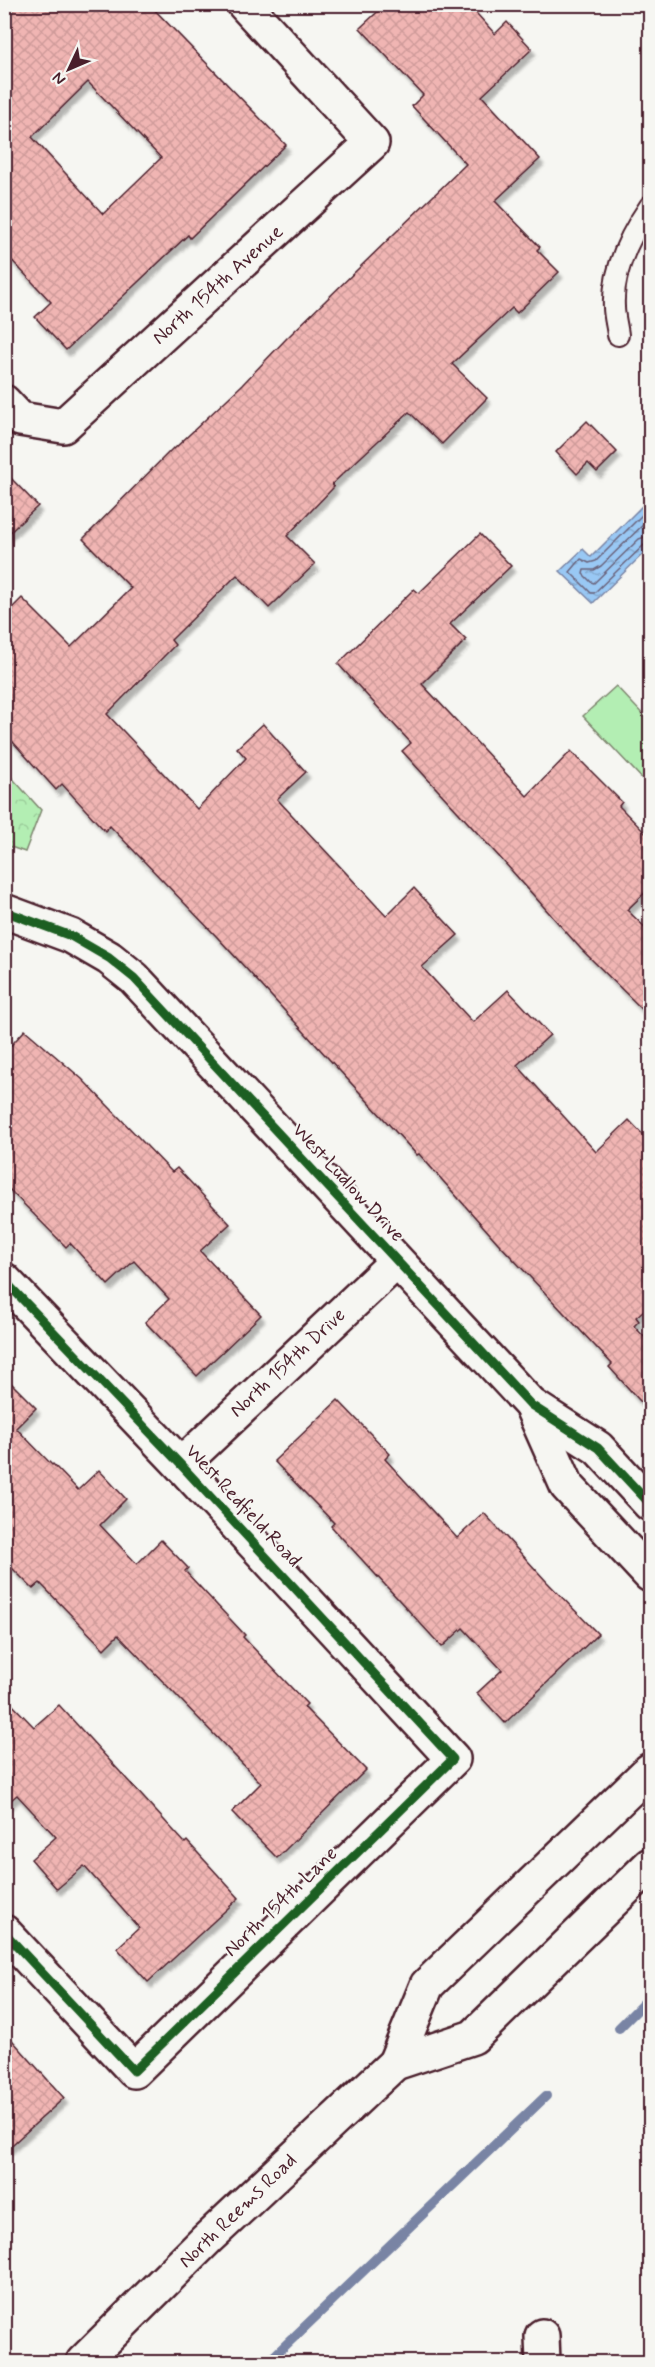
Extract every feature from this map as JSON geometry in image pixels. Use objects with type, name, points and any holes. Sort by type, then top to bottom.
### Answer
[{"type":"street","name":"North 154th Avenue","points":[[4,402],[20,419],[63,426],[372,143],[244,4]]},
{"type":"street","name":"West Ludlow Drive","points":[[4,911],[71,936],[110,958],[134,978],[531,1405],[598,1448],[651,1504]]},
{"type":"street","name":"North 154th Drive","points":[[181,1465],[396,1262]]},
{"type":"street","name":"West Redfield Road","points":[[4,1280],[181,1465],[453,1759]]},
{"type":"street","name":"West Ludlow Drive","points":[[531,1405],[567,1486],[651,1575]]},
{"type":"street","name":"North 154th Lane","points":[[4,1932],[134,2072],[453,1759]]},
{"type":"street","name":"North Reems Road","points":[[93,2359],[207,2239],[395,2063],[427,1985],[651,1770]]},
{"type":"street","name":"North Reems Road","points":[[395,2063],[473,2037],[651,1865]]},
{"type":"lane","points":[[618,335],[614,306],[618,273],[634,230],[651,206]]},
{"type":"green space","points":[[616,686],[650,722],[650,787],[583,716]]},
{"type":"green space","points":[[5,770],[41,810],[25,852],[5,845]]},
{"type":"water","points":[[648,500],[650,503],[650,547],[593,603],[560,571],[583,549],[591,557]]},
{"type":"building","points":[[4,4],[149,4],[286,145],[190,238],[188,235],[66,350],[35,317],[51,302],[4,252]],"holes":[[[88,82],[161,158],[103,214],[32,137]]]},
{"type":"building","points":[[386,4],[468,4],[495,34],[507,22],[532,49],[482,96],[540,159],[495,201],[540,247],[537,250],[559,272],[517,313],[512,308],[452,364],[487,398],[442,444],[409,412],[332,484],[334,487],[287,536],[315,564],[269,608],[237,575],[171,640],[175,645],[107,714],[197,809],[246,758],[237,748],[263,724],[306,772],[277,799],[386,916],[414,888],[458,935],[422,967],[469,1018],[473,1022],[508,990],[550,1035],[517,1065],[596,1152],[629,1120],[651,1143],[651,1304],[636,1317],[639,1321],[634,1326],[651,1344],[651,1413],[609,1367],[612,1364],[217,937],[110,826],[105,831],[62,784],[56,790],[4,732],[4,616],[22,598],[71,647],[131,588],[83,539],[173,448],[242,385],[287,338],[466,164],[412,106],[423,95],[360,28]]},
{"type":"building","points":[[587,421],[617,452],[597,472],[588,463],[577,474],[556,452]]},
{"type":"building","points":[[4,471],[38,506],[4,538]]},
{"type":"building","points":[[480,534],[511,566],[450,624],[466,640],[422,684],[527,796],[571,751],[622,802],[619,806],[651,839],[651,887],[627,910],[651,933],[651,1018],[581,949],[402,751],[411,743],[338,664],[414,589],[419,593]]},
{"type":"building","points":[[25,1030],[82,1079],[172,1172],[177,1168],[230,1224],[200,1251],[261,1315],[197,1376],[145,1322],[169,1299],[134,1261],[108,1285],[70,1243],[66,1247],[4,1184],[4,1053]]},
{"type":"building","points":[[4,1376],[36,1408],[16,1428],[52,1465],[78,1490],[99,1470],[126,1499],[100,1525],[137,1564],[161,1540],[188,1568],[185,1571],[245,1635],[243,1637],[307,1704],[304,1707],[366,1770],[277,1858],[232,1812],[261,1783],[118,1635],[104,1649],[40,1583],[33,1589],[4,1560]]},
{"type":"building","points":[[338,1400],[390,1454],[385,1459],[457,1538],[484,1513],[598,1634],[505,1723],[477,1693],[502,1670],[463,1628],[442,1647],[331,1526],[334,1523],[274,1461]]},
{"type":"building","points":[[4,1696],[34,1727],[59,1705],[185,1843],[187,1841],[239,1898],[148,1982],[117,1948],[139,1928],[84,1866],[57,1889],[31,1859],[56,1837],[17,1795],[4,1806]]},
{"type":"building","points":[[4,2031],[64,2098],[4,2152]]},
{"type":"waterway","points":[[619,2028],[650,1997]]},
{"type":"waterway","points":[[268,2362],[546,2096]]},
{"type":"cycle path","points":[[4,911],[71,936],[109,958],[134,978],[531,1405],[598,1448],[650,1504]]},
{"type":"cycle path","points":[[4,1280],[181,1465],[453,1759],[134,2071],[4,1932]]}]
